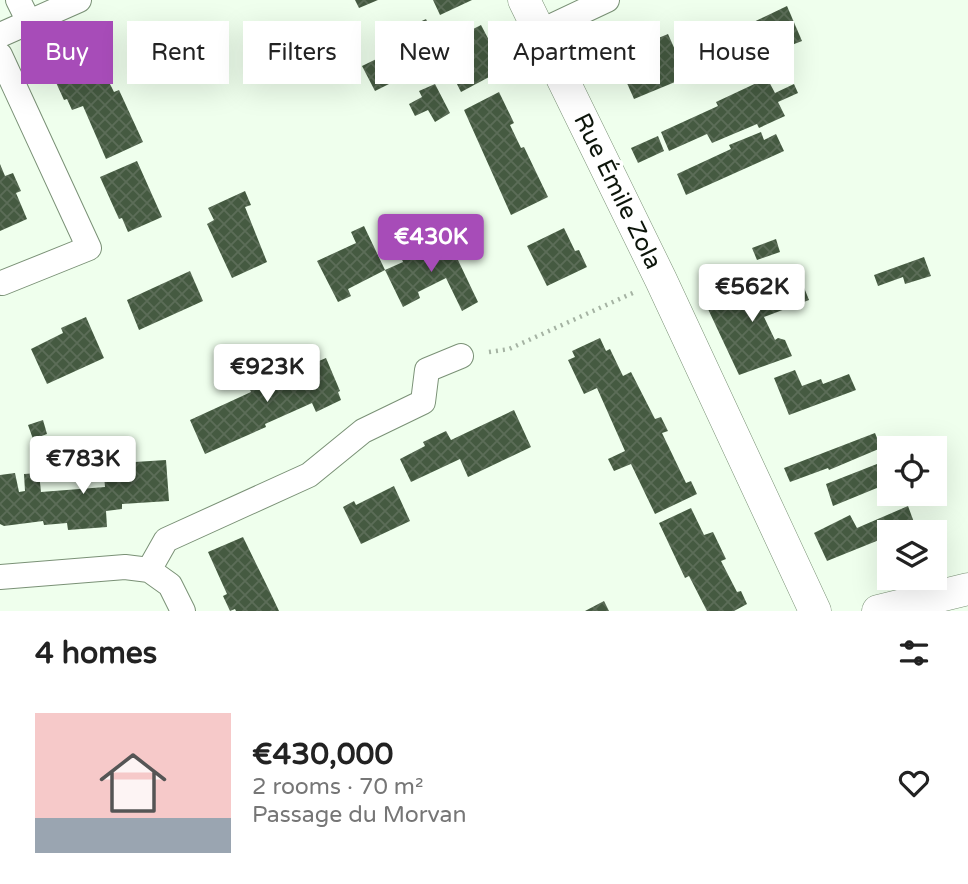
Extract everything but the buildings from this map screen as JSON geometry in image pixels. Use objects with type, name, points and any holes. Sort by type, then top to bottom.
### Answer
[{"type":"street","points":[[0,35],[24,11],[79,0]]},
{"type":"street","name":"Rue Émile Zola","points":[[524,0],[534,21]]},
{"type":"street","points":[[562,21],[607,0]]},
{"type":"street","points":[[0,55],[89,248],[2,283]]},
{"type":"street","name":"Rue Émile Zola","points":[[565,84],[661,280],[815,611]]},
{"type":"street","points":[[149,570],[166,540],[309,475],[362,431],[422,402],[426,370],[461,356]]},
{"type":"street","points":[[0,578],[125,567],[149,570],[170,584],[183,611]]},
{"type":"street","points":[[878,611],[968,589]]},
{"type":"path","points":[[461,356],[509,349],[661,280]]}]
